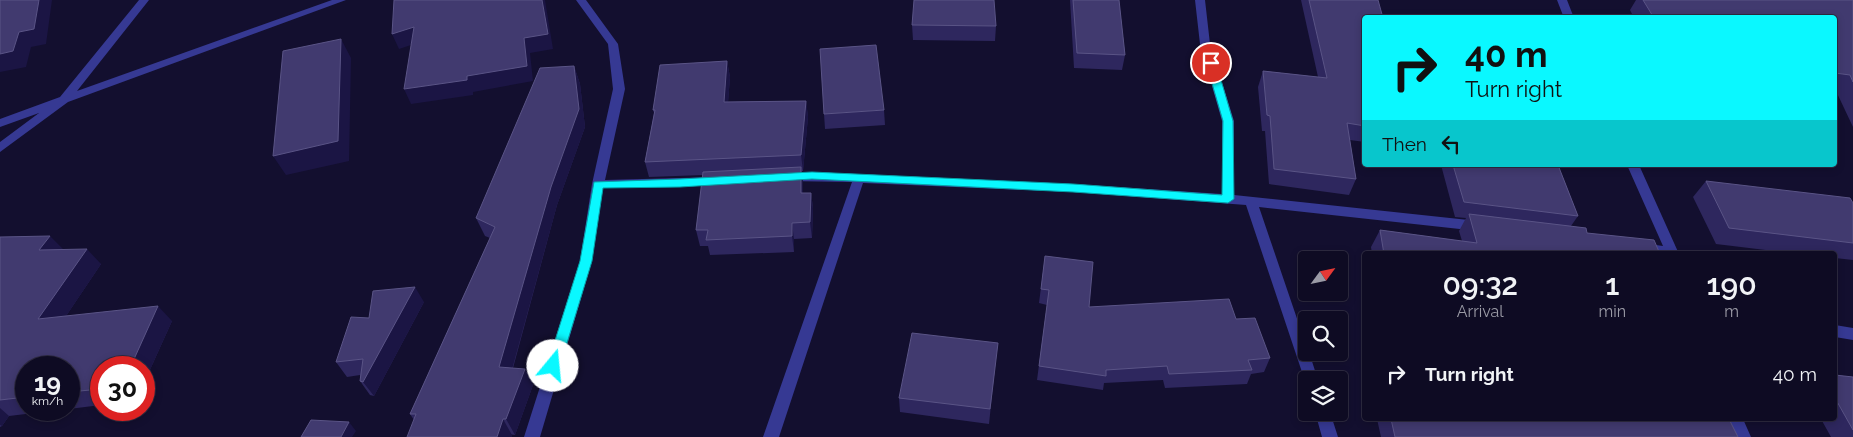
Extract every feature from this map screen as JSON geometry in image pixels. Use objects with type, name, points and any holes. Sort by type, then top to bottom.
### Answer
[{"type":"street","points":[[0,148],[64,100],[144,0]]},
{"type":"street","points":[[0,123],[341,0]]},
{"type":"street","points":[[532,437],[586,261],[598,184],[619,89],[613,44],[581,0]]},
{"type":"street","points":[[1200,0],[1205,44],[1228,121],[1228,199]]},
{"type":"street","points":[[1562,0],[1568,15]]},
{"type":"street","points":[[1634,167],[1671,251]]},
{"type":"street","points":[[774,178],[812,176],[1073,188],[1228,199],[1494,228]]},
{"type":"street","points":[[771,437],[859,178]]},
{"type":"street","points":[[598,184],[727,181]]},
{"type":"street","points":[[1251,202],[1308,371]]},
{"type":"street","points":[[1632,246],[1661,251]]},
{"type":"street","points":[[1837,332],[1853,334]]},
{"type":"street","points":[[1325,421],[1330,437]]},
{"type":"street","points":[[1737,421],[1743,437]]},
{"type":"building","points":[[0,0],[39,0],[34,29],[19,32],[13,51],[0,54]]},
{"type":"building","points":[[394,0],[542,0],[548,34],[524,38],[527,66],[467,76],[467,80],[404,89],[414,27],[392,34]]},
{"type":"building","points":[[914,0],[994,0],[996,26],[912,25]]},
{"type":"building","points":[[1073,0],[1119,0],[1125,55],[1077,53]]},
{"type":"building","points":[[1309,0],[1378,0],[1382,15],[1362,15],[1362,126],[1347,123],[1356,179],[1274,169],[1270,116],[1267,115],[1263,71],[1327,78]]},
{"type":"building","points":[[1643,0],[1853,0],[1853,82],[1850,75],[1837,73],[1837,15],[1652,15]]},
{"type":"building","points":[[341,39],[338,141],[273,156],[283,51]]},
{"type":"building","points":[[876,45],[884,110],[824,114],[820,49]]},
{"type":"building","points":[[727,61],[724,102],[806,101],[801,155],[645,162],[655,110],[653,110],[660,65]]},
{"type":"building","points":[[574,66],[579,109],[551,187],[499,367],[525,369],[506,419],[503,419],[497,437],[407,437],[416,414],[410,414],[495,227],[476,218],[540,68]]},
{"type":"building","points":[[801,167],[801,193],[811,193],[810,222],[792,223],[792,236],[706,240],[708,230],[696,230],[703,172]]},
{"type":"building","points":[[1454,167],[1559,167],[1578,216],[1464,202]]},
{"type":"building","points":[[1706,181],[1850,198],[1853,203],[1853,243],[1729,228]]},
{"type":"building","points":[[1469,214],[1586,228],[1587,233],[1654,240],[1659,251],[1384,251],[1380,230],[1477,243]]},
{"type":"building","points":[[50,236],[39,250],[87,249],[38,319],[158,306],[135,356],[90,356],[90,390],[80,391],[80,356],[15,356],[15,398],[0,400],[0,237]]},
{"type":"building","points":[[1045,256],[1093,262],[1089,307],[1229,299],[1236,319],[1255,318],[1270,358],[1248,360],[1252,370],[1169,374],[1167,366],[1106,370],[1106,376],[1039,366],[1049,290],[1041,289]]},
{"type":"building","points":[[415,287],[363,382],[360,381],[363,359],[336,362],[351,317],[369,318],[373,291]]},
{"type":"building","points":[[912,333],[998,343],[990,409],[899,398]]},
{"type":"building","points":[[1837,375],[1853,377],[1853,430],[1837,402]]},
{"type":"building","points":[[311,420],[349,422],[341,437],[301,437]]},
{"type":"building","points":[[1391,421],[1730,421],[1738,437],[1395,437]]},
{"type":"route","points":[[553,366],[586,261],[598,184],[680,183],[812,176],[1073,188],[1228,199],[1228,121],[1211,63]]}]
